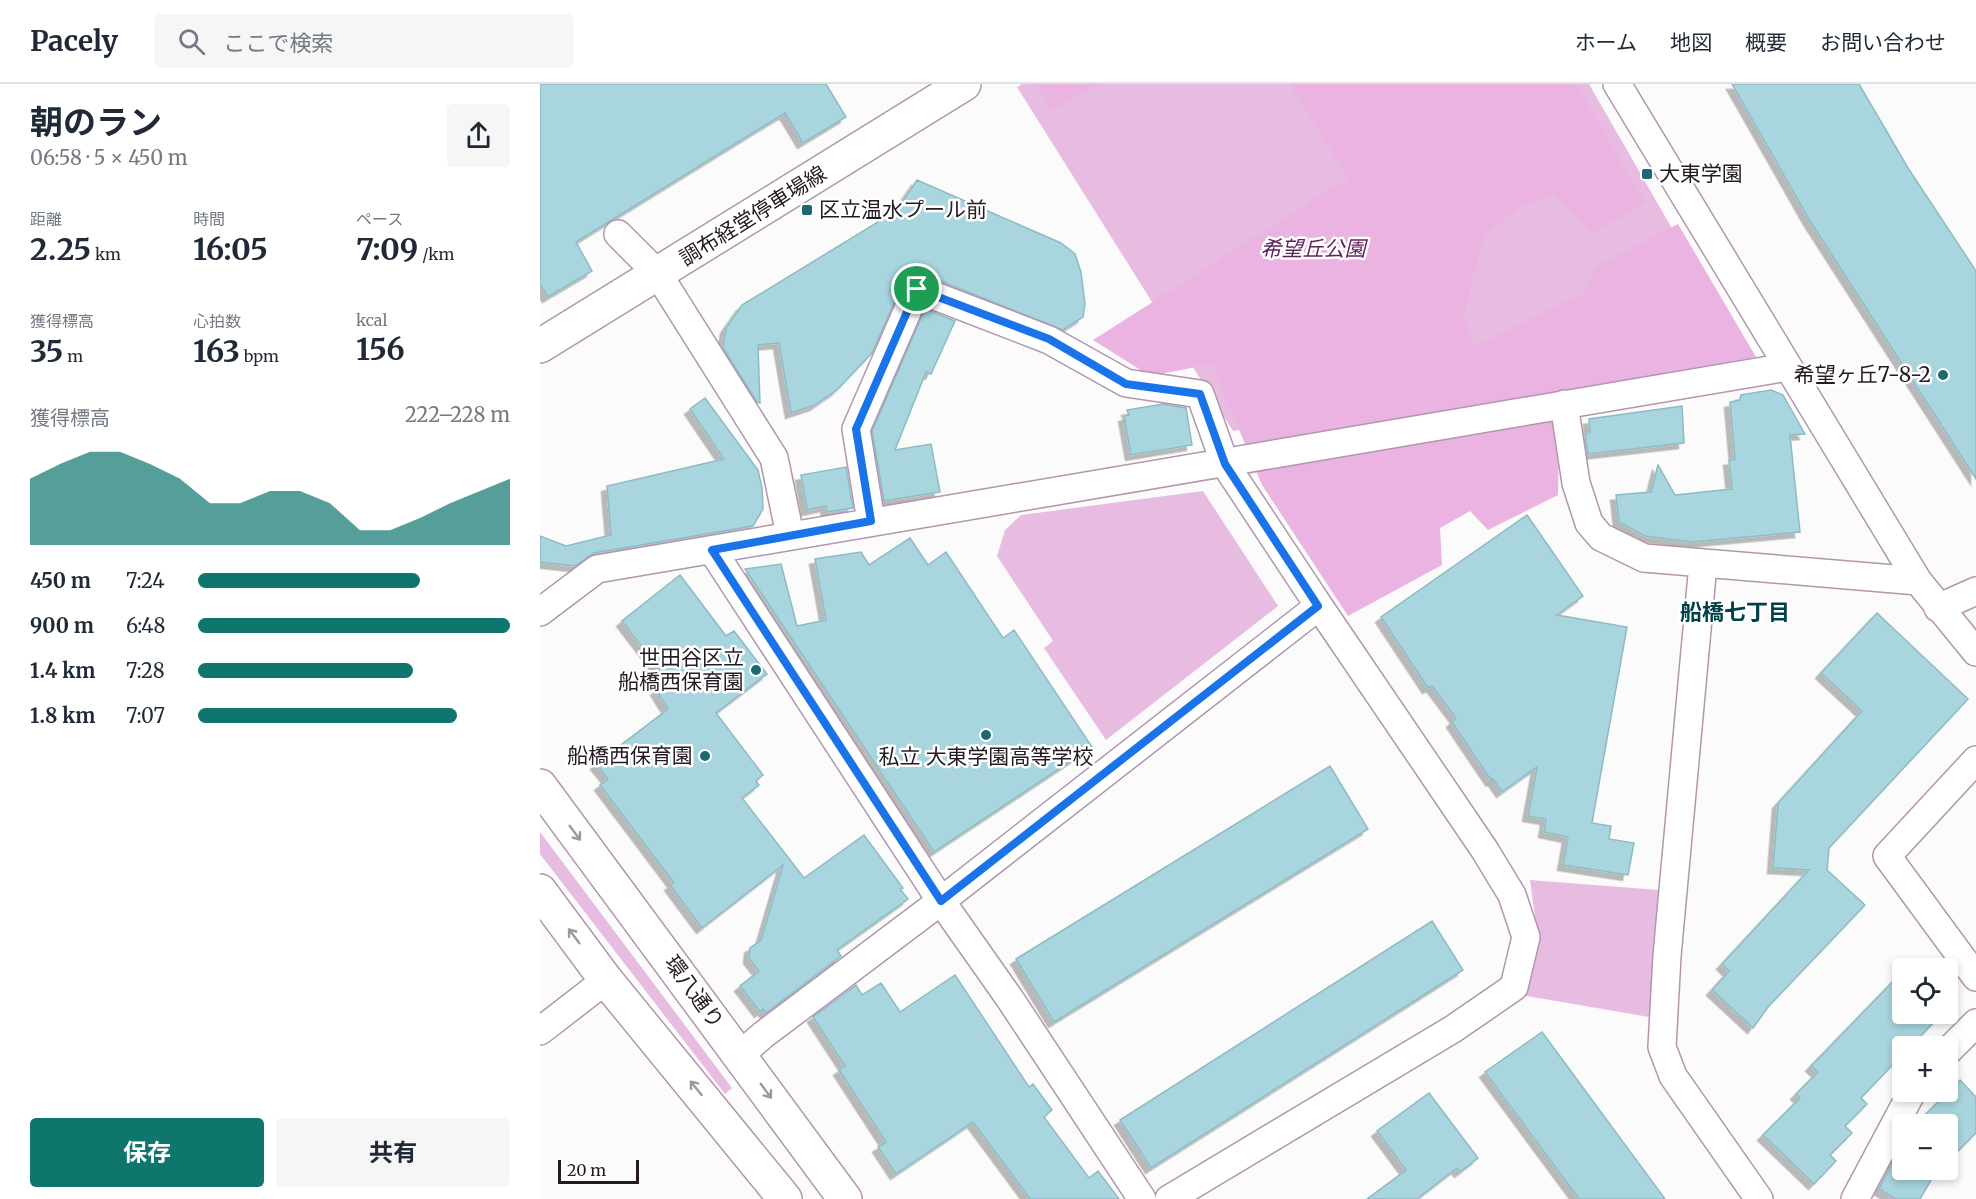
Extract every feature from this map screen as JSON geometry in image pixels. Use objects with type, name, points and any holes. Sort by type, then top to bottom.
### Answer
[{"type":"main road","name":"調布経堂停車場線","points":[[540,346],[964,84]]},
{"type":"main road","name":"環八通り","points":[[540,786],[845,1199]]},
{"type":"main road","points":[[540,891],[606,980],[785,1199]]},
{"type":"street","points":[[1617,84],[1918,581],[1976,652]]},
{"type":"street","points":[[618,234],[658,274],[774,458],[790,535]]},
{"type":"street","points":[[871,521],[856,429],[917,289],[1049,339],[1126,384],[1200,394],[1225,464],[1512,894],[1526,937],[1514,987],[1453,1029],[1169,1199]]},
{"type":"street","points":[[540,612],[597,569],[1787,367]]},
{"type":"street","points":[[1564,405],[1576,483],[1589,524],[1601,537],[1644,558],[1918,581]]},
{"type":"street","points":[[712,550],[941,901],[1010,999],[1142,1199]]},
{"type":"street","points":[[1703,564],[1667,956],[1662,1047],[1673,1076],[1759,1199]]},
{"type":"street","points":[[1938,608],[1976,591]]},
{"type":"street","points":[[740,1055],[1318,606]]},
{"type":"street","points":[[1976,760],[1887,856],[1976,977]]},
{"type":"street","points":[[540,1031],[606,980]]},
{"type":"street","points":[[1958,1041],[1976,1023]]},
{"type":"street","points":[[1855,1199],[1907,1102]]},
{"type":"green space","name":"希望丘公園","points":[[1022,84],[1589,84],[1735,338],[1233,431],[1017,87]]},
{"type":"green space","points":[[1037,84],[1100,84],[1050,111]]},
{"type":"green space","name":"希望丘公園","points":[[1290,84],[1576,84],[1645,203],[1593,233],[1554,194],[1522,205],[1486,235],[1472,279],[1464,318],[1475,346],[1582,294],[1597,266],[1678,224],[1756,357],[1560,392],[1558,495],[1488,530],[1470,511],[1440,528],[1442,565],[1348,616],[1262,485],[1212,364],[1150,376],[1093,340],[1348,178]]},
{"type":"green space","points":[[1203,491],[1278,606],[1106,740],[1044,648],[1053,641],[997,556],[1005,530],[1021,515]]},
{"type":"green space","points":[[540,832],[732,1088],[725,1094],[540,854]]},
{"type":"green space","points":[[1530,880],[1659,890],[1649,1017],[1521,995],[1537,932]]},
{"type":"building","points":[[540,84],[826,84],[846,117],[803,143],[785,113],[576,242],[592,271],[548,297],[540,284]]},
{"type":"building","name":"希望ヶ丘7-8-2","points":[[1732,84],[1859,84],[1908,168],[1976,271],[1976,479],[1810,221]]},
{"type":"building","points":[[917,180],[1061,243],[1075,254],[1081,272],[1085,304],[1083,317],[1063,330],[923,274],[914,274],[903,283],[872,353],[837,390],[815,405],[791,413],[779,343],[758,345],[760,403],[757,402],[723,348],[726,328],[742,305],[896,211]]},
{"type":"building","points":[[925,309],[955,321],[931,374],[926,372],[895,450],[931,444],[940,492],[884,501],[872,431]]},
{"type":"building","points":[[1771,390],[1783,395],[1805,434],[1790,435],[1800,532],[1692,542],[1645,536],[1619,522],[1616,495],[1651,492],[1658,465],[1675,495],[1732,489],[1729,460],[1735,459],[1730,402],[1740,400],[1741,395]]},
{"type":"building","points":[[705,398],[758,470],[763,509],[753,526],[594,553],[575,566],[540,562],[540,536],[566,546],[611,535],[607,486],[724,459],[690,409]]},
{"type":"building","points":[[1163,404],[1186,408],[1192,445],[1131,455],[1124,416],[1129,415],[1127,410]]},
{"type":"building","points":[[1682,406],[1684,443],[1588,454],[1585,434],[1590,433],[1589,419]]},
{"type":"building","points":[[846,467],[853,508],[827,512],[826,506],[807,510],[801,475]]},
{"type":"building","points":[[1527,515],[1583,596],[1557,615],[1627,627],[1592,823],[1611,826],[1609,839],[1634,843],[1628,875],[1563,865],[1568,837],[1544,832],[1546,819],[1528,816],[1537,767],[1502,792],[1493,779],[1491,780],[1452,722],[1456,718],[1432,686],[1428,688],[1381,617]]},
{"type":"building","points":[[910,538],[928,565],[946,552],[1003,638],[1014,630],[1092,747],[934,852],[745,569],[781,564],[797,626],[826,620],[815,559],[861,552],[869,565]]},
{"type":"building","points":[[680,575],[726,636],[734,631],[767,674],[716,713],[763,775],[756,781],[759,785],[742,798],[804,878],[864,835],[903,888],[900,889],[908,899],[837,950],[841,956],[766,1013],[763,1009],[760,1012],[740,986],[759,971],[749,958],[750,948],[761,940],[783,865],[702,928],[670,885],[674,883],[600,785],[608,779],[596,764],[668,709],[656,690],[668,681],[622,621]]},
{"type":"building","points":[[1877,613],[1968,699],[1829,848],[1827,870],[1865,905],[1768,1007],[1753,1028],[1712,990],[1729,971],[1722,964],[1809,870],[1773,868],[1778,803],[1862,711],[1821,673]]},
{"type":"building","points":[[1330,766],[1368,829],[1054,1022],[1016,959]]},
{"type":"building","points":[[1432,921],[1463,970],[1151,1168],[1120,1120]]},
{"type":"building","points":[[955,975],[1029,1087],[1033,1084],[1052,1110],[1044,1117],[1089,1178],[1098,1171],[1119,1199],[1030,1199],[973,1122],[896,1174],[878,1147],[886,1142],[839,1070],[845,1066],[813,1017],[856,985],[862,995],[881,983],[900,1012]]},
{"type":"building","points":[[1892,982],[1892,1024],[1932,1024],[1921,1036],[1892,1036],[1892,1065],[1861,1098],[1867,1104],[1845,1126],[1852,1133],[1830,1155],[1836,1161],[1814,1184],[1763,1135],[1800,1098],[1796,1094],[1818,1072],[1811,1066]]},
{"type":"building","points":[[1542,1032],[1665,1199],[1579,1199],[1485,1072]]},
{"type":"building","points":[[1960,1080],[1976,1097],[1976,1133],[1958,1151],[1958,1114],[1926,1114],[1938,1102],[1958,1102],[1958,1082]]},
{"type":"building","points":[[1429,1093],[1478,1158],[1460,1172],[1457,1168],[1417,1199],[1367,1199],[1406,1170],[1377,1131]]},
{"type":"building","points":[[1892,1164],[1892,1180],[1931,1180],[1920,1199],[1896,1199],[1879,1189]]},
{"type":"place","name":"大東学園","points":[[1647,174]]},
{"type":"place","name":"区立温水プール前","points":[[807,210]]},
{"type":"place","name":"希望ヶ丘7-8-2","points":[[1943,375]]},
{"type":"place","name":"世田谷区立 船橋西保育園","points":[[756,670]]},
{"type":"place","name":"私立 大東学園高等学校","points":[[986,735]]},
{"type":"place","name":"船橋西保育園","points":[[705,756]]},
{"type":"district","name":"船橋七丁目","points":[[1735,612]]},
{"type":"route","points":[[917,289],[1049,339],[1126,384],[1200,394],[1225,464],[1318,606],[941,901],[712,550],[871,521],[856,429],[917,289]]}]
